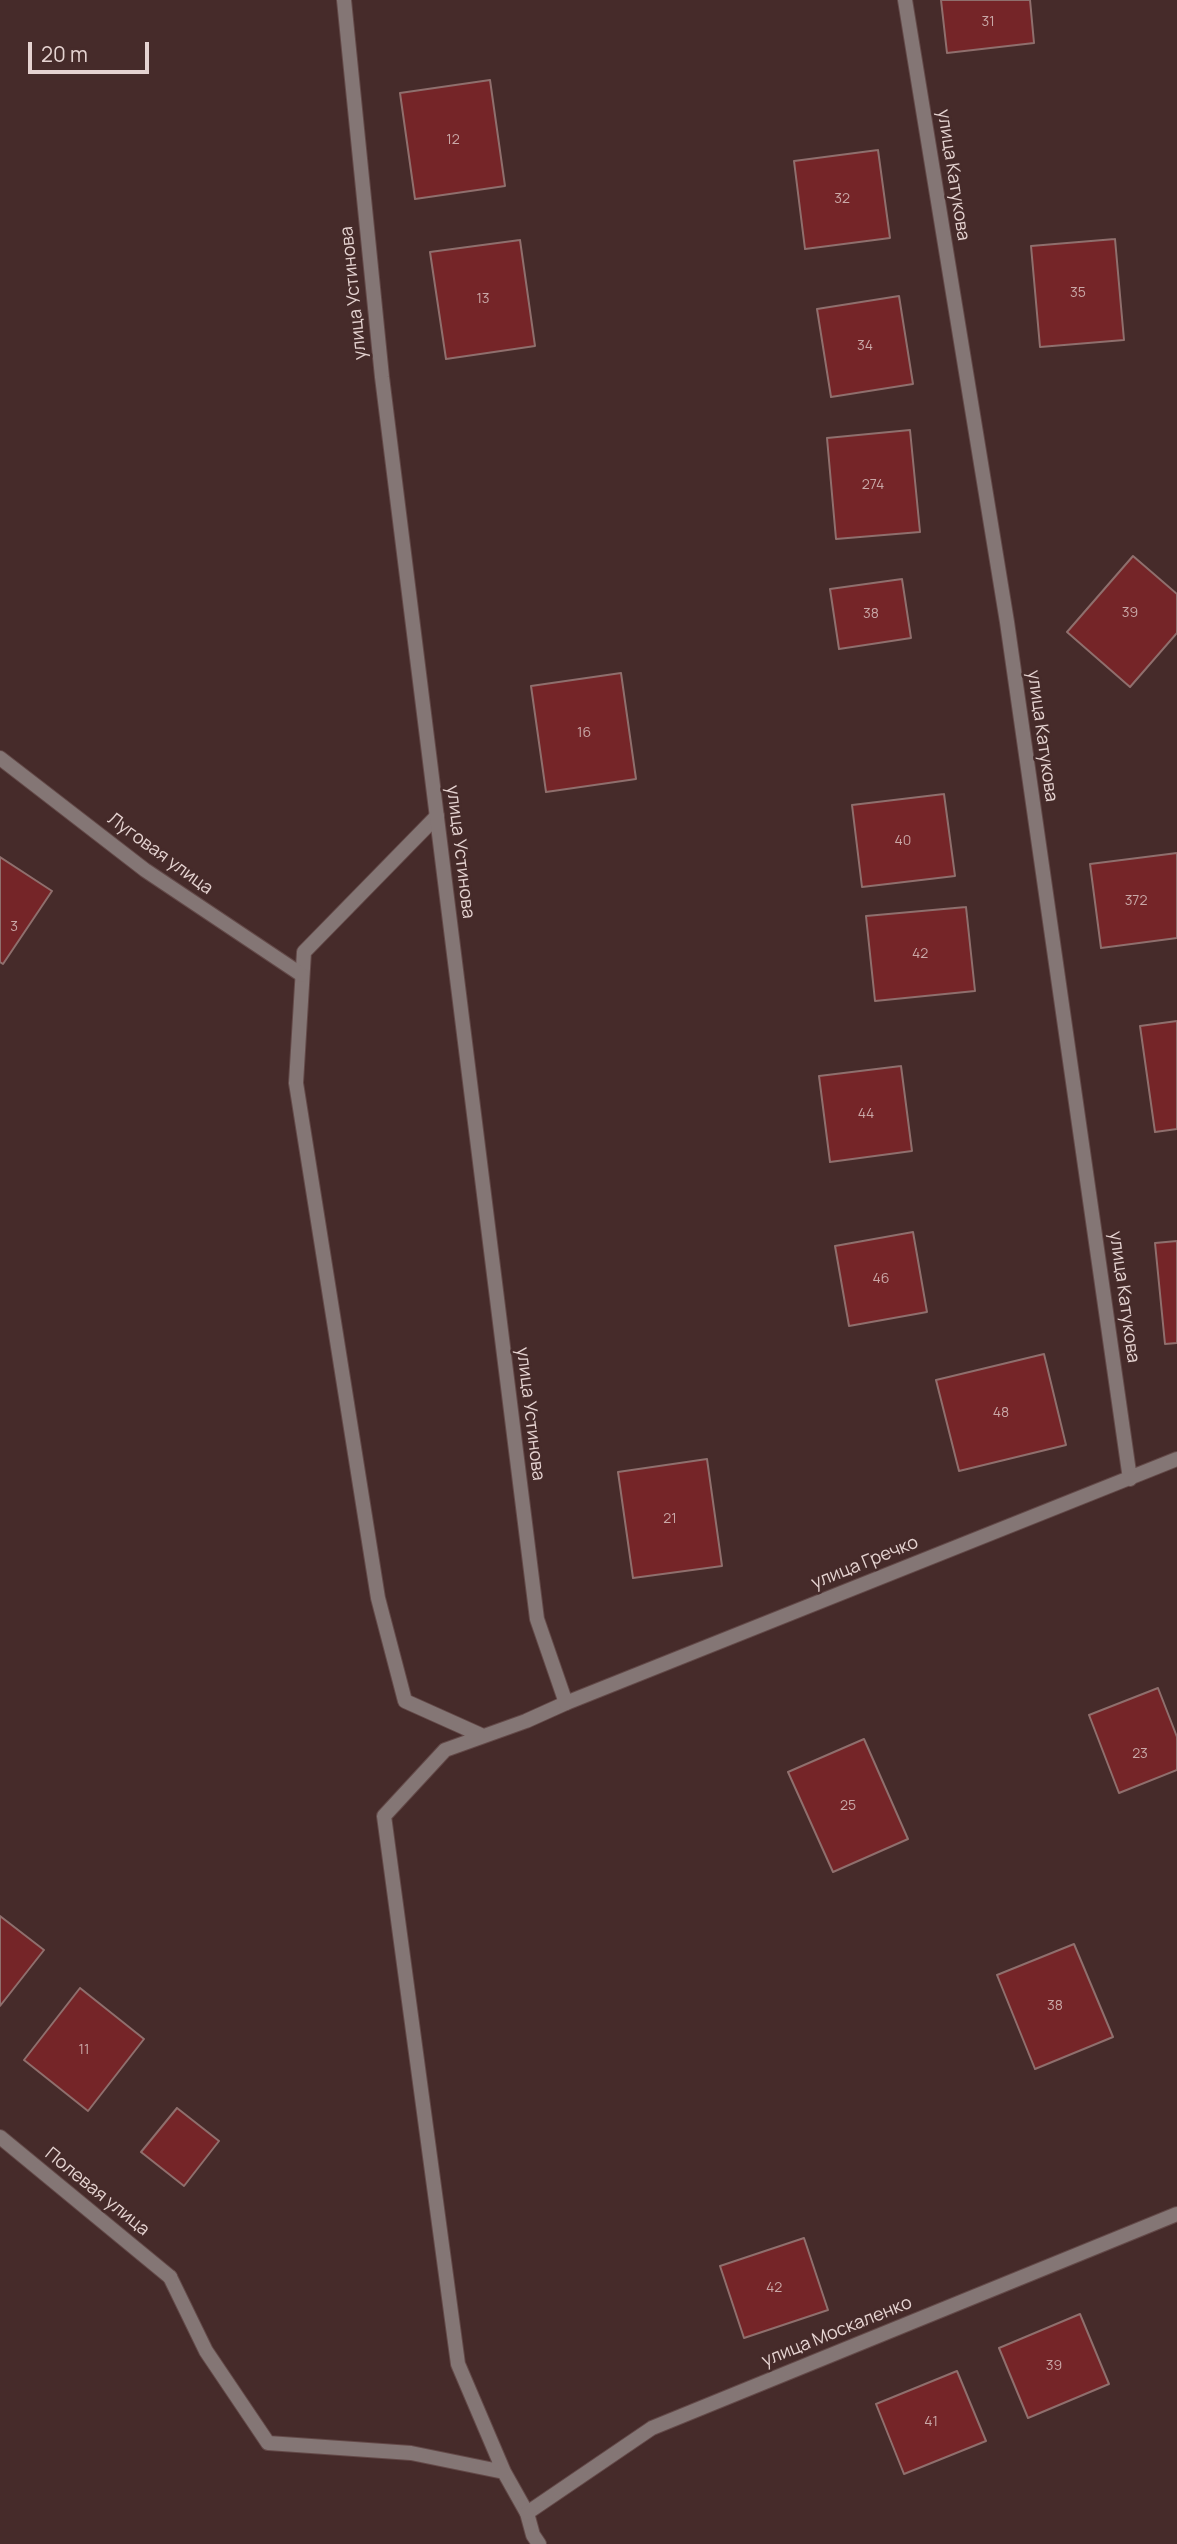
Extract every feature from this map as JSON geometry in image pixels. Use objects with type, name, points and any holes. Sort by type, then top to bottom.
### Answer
[{"type":"street","name":"улица Устинова","points":[[344,0],[382,377],[537,1619],[566,1703]]},
{"type":"street","name":"улица Катукова","points":[[905,0],[1007,622],[1130,1479]]},
{"type":"street","name":"Луговая улица","points":[[0,758],[145,870],[302,975]]},
{"type":"street","points":[[437,816],[303,952],[296,1083],[378,1598],[405,1700],[483,1736]]},
{"type":"street","name":"улица Гречко","points":[[539,2544],[533,2535],[527,2513],[504,2472],[458,2364],[419,2059],[384,1816],[444,1750],[1177,1459]]},
{"type":"street","name":"Полевая улица","points":[[0,2137],[170,2277],[206,2351],[268,2443],[411,2453],[504,2472]]},
{"type":"street","name":"улица Москаленко","points":[[527,2513],[652,2428],[1177,2214]]},
{"type":"building","points":[[941,0],[1030,0],[1034,43],[947,53]]},
{"type":"building","points":[[490,80],[505,186],[415,199],[400,93]]},
{"type":"building","points":[[878,150],[890,238],[805,249],[794,161]]},
{"type":"building","points":[[1115,239],[1124,340],[1040,347],[1031,246]]},
{"type":"building","points":[[520,240],[535,346],[446,359],[430,252]]},
{"type":"building","points":[[899,296],[913,384],[831,397],[817,309]]},
{"type":"building","points":[[910,430],[920,532],[836,539],[827,438]]},
{"type":"building","points":[[1133,556],[1177,594],[1177,633],[1130,687],[1067,632]]},
{"type":"building","points":[[902,579],[911,638],[839,649],[830,589]]},
{"type":"building","points":[[621,673],[636,779],[546,792],[531,686]]},
{"type":"building","points":[[944,794],[955,876],[862,887],[852,805]]},
{"type":"building","points":[[1177,853],[1177,938],[1101,948],[1090,864]]},
{"type":"building","points":[[0,857],[52,891],[3,964],[0,962]]},
{"type":"building","points":[[966,907],[975,991],[875,1001],[866,916]]},
{"type":"building","points":[[1177,1021],[1177,1129],[1155,1132],[1140,1026]]},
{"type":"building","points":[[901,1066],[912,1151],[830,1162],[819,1076]]},
{"type":"building","points":[[913,1232],[927,1312],[849,1326],[835,1246]]},
{"type":"building","points":[[1177,1241],[1177,1343],[1165,1344],[1155,1243]]},
{"type":"building","points":[[1044,1354],[1066,1445],[959,1471],[936,1380]]},
{"type":"building","points":[[707,1459],[722,1566],[633,1578],[618,1472]]},
{"type":"building","points":[[1158,1688],[1177,1737],[1177,1770],[1119,1793],[1089,1715]]},
{"type":"building","points":[[864,1739],[908,1839],[833,1872],[788,1772]]},
{"type":"building","points":[[0,1916],[44,1950],[0,2006]]},
{"type":"building","points":[[1074,1944],[1113,2037],[1035,2069],[997,1975]]},
{"type":"building","points":[[80,1988],[144,2039],[88,2111],[24,2060]]},
{"type":"building","points":[[177,2108],[219,2141],[184,2186],[141,2152]]},
{"type":"building","points":[[804,2238],[828,2310],[744,2338],[720,2266]]},
{"type":"building","points":[[1080,2314],[1109,2384],[1028,2418],[999,2348]]},
{"type":"building","points":[[957,2371],[986,2441],[904,2474],[876,2404]]}]
